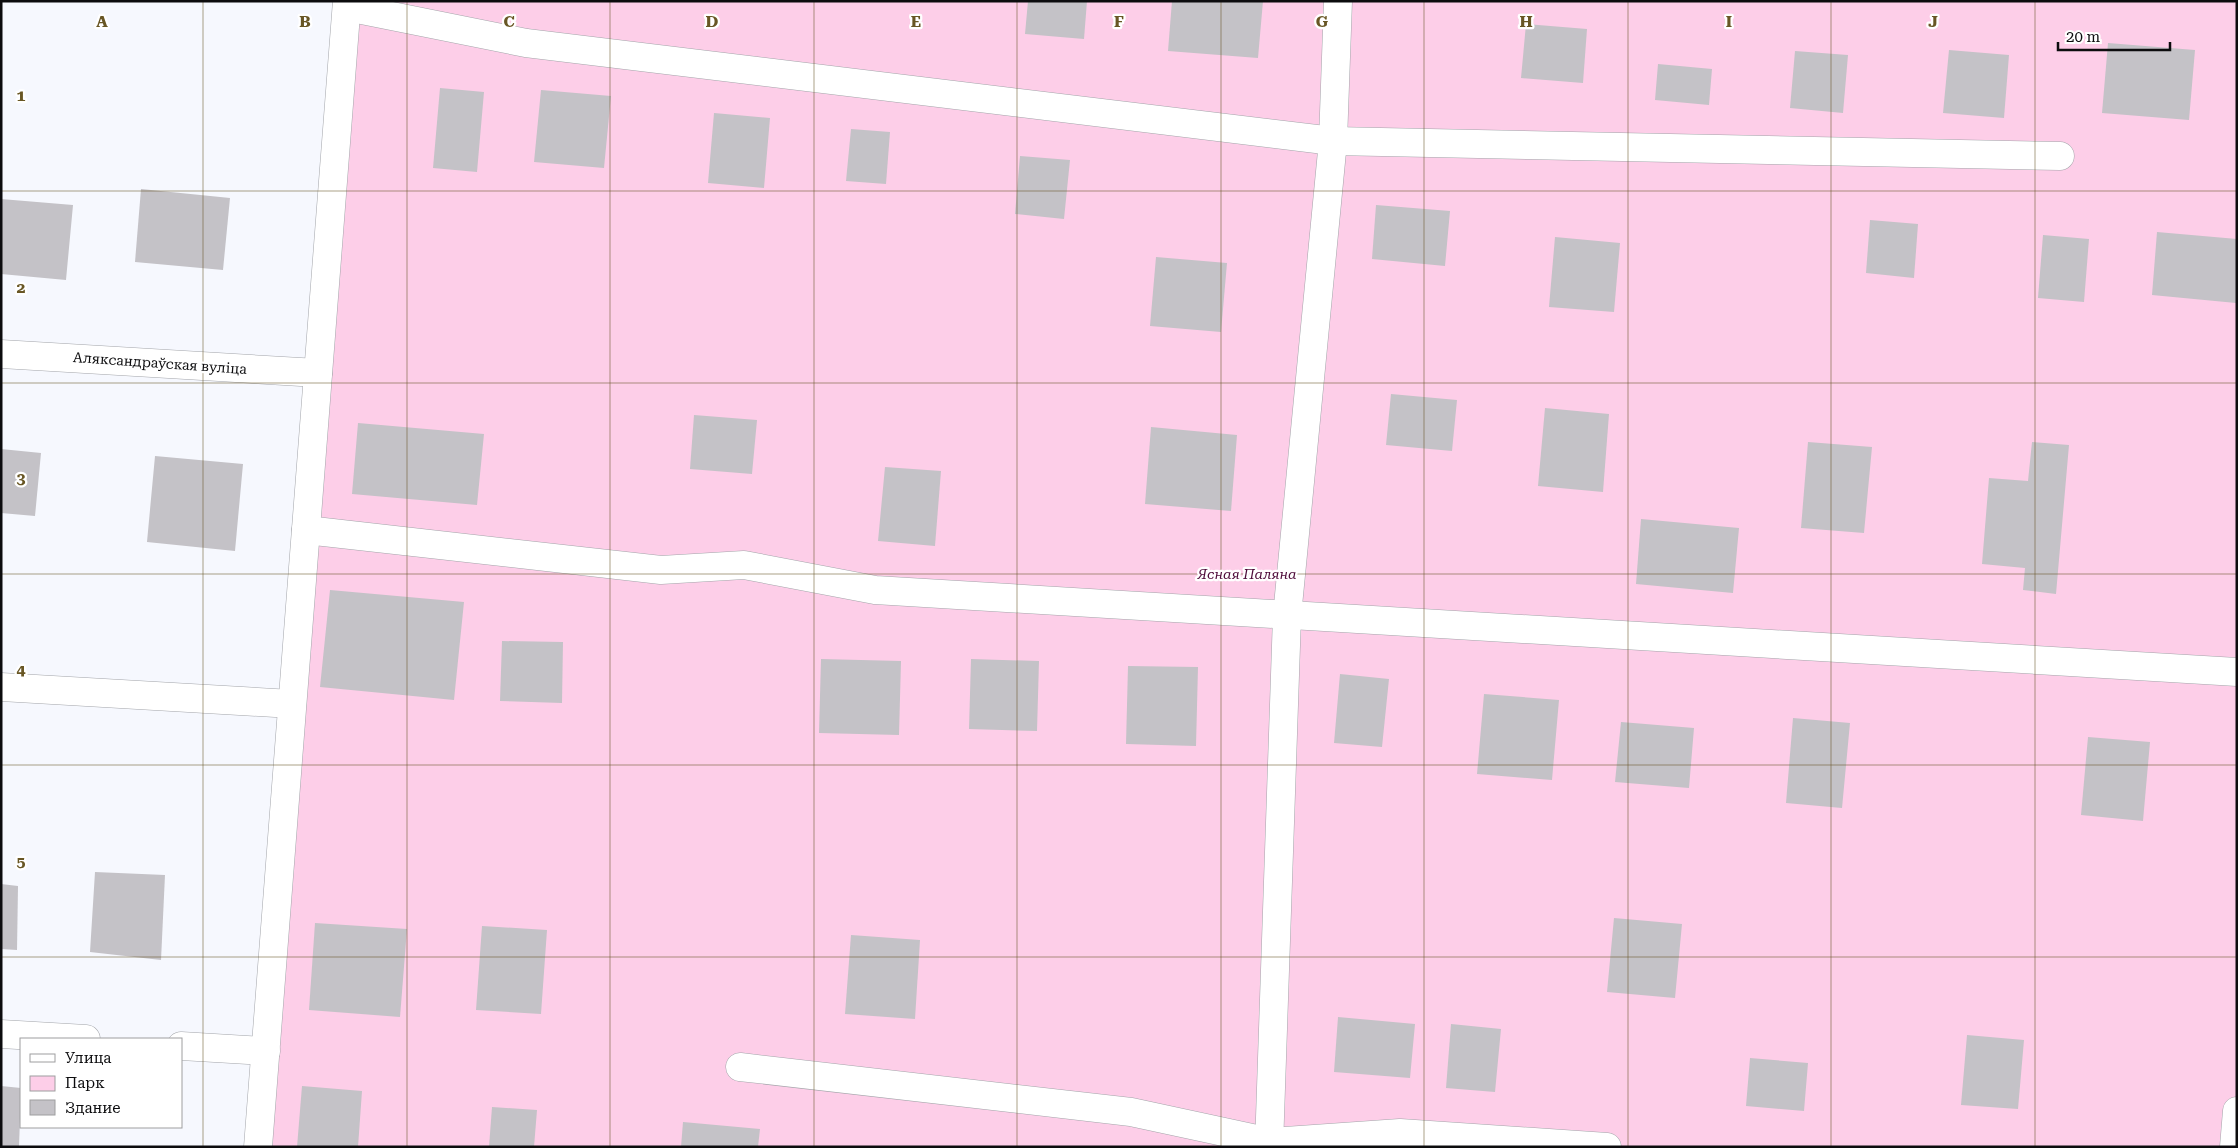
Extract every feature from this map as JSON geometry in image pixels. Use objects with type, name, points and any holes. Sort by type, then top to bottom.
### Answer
[{"type":"street","points":[[1269,1144],[1287,616],[1333,141],[1338,1]]},
{"type":"street","points":[[258,1147],[347,4],[526,44],[1333,141],[2060,156]]},
{"type":"street","name":"Аляксандраўская вуліца","points":[[1,354],[318,373]]},
{"type":"street","points":[[306,530],[661,570],[744,565],[875,590],[2237,672]]},
{"type":"street","points":[[1,687],[292,704]]},
{"type":"street","points":[[1,1034],[69,1038]]},
{"type":"street","points":[[182,1046],[266,1051]]},
{"type":"street","points":[[740,1067],[1131,1112],[1269,1144],[1400,1133],[1607,1147]]},
{"type":"street","points":[[2234,1147],[2237,1111]]},
{"type":"green space","name":"Ясная Паляна","points":[[347,1],[2237,1],[2237,1147],[258,1147]]},
{"type":"building","points":[[1028,1],[1087,1],[1084,39],[1025,34]]},
{"type":"building","points":[[1172,1],[1263,1],[1258,58],[1168,51]]},
{"type":"building","points":[[1526,24],[1587,29],[1583,83],[1521,78]]},
{"type":"building","points":[[2108,43],[2195,50],[2189,120],[2102,113]]},
{"type":"building","points":[[1949,50],[2009,55],[2004,118],[1943,113]]},
{"type":"building","points":[[1795,51],[1848,55],[1843,113],[1790,108]]},
{"type":"building","points":[[1658,64],[1712,69],[1709,105],[1655,100]]},
{"type":"building","points":[[440,88],[484,92],[477,172],[433,168]]},
{"type":"building","points":[[541,90],[611,96],[604,168],[534,162]]},
{"type":"building","points":[[714,113],[770,118],[764,188],[708,183]]},
{"type":"building","points":[[851,129],[890,132],[886,184],[846,181]]},
{"type":"building","points":[[1020,156],[1070,160],[1064,219],[1015,214]]},
{"type":"building","points":[[141,189],[230,198],[223,270],[135,262]]},
{"type":"building","points":[[1,199],[73,205],[66,280],[1,274]]},
{"type":"building","points":[[1376,205],[1450,211],[1445,266],[1372,259]]},
{"type":"building","points":[[1870,220],[1918,224],[1914,278],[1866,273]]},
{"type":"building","points":[[2157,232],[2237,239],[2236,303],[2152,295]]},
{"type":"building","points":[[2043,235],[2089,239],[2084,302],[2038,298]]},
{"type":"building","points":[[1555,237],[1620,243],[1614,312],[1549,307]]},
{"type":"building","points":[[1156,257],[1227,263],[1221,332],[1150,326]]},
{"type":"building","points":[[1391,394],[1457,400],[1452,451],[1386,445]]},
{"type":"building","points":[[1545,408],[1609,414],[1603,492],[1538,486]]},
{"type":"building","points":[[694,415],[757,420],[752,474],[690,469]]},
{"type":"building","points":[[358,423],[484,434],[477,505],[352,494]]},
{"type":"building","points":[[1151,427],[1237,435],[1231,511],[1145,504]]},
{"type":"building","points":[[1808,442],[1872,447],[1864,533],[1801,528]]},
{"type":"building","points":[[2032,442],[2069,445],[2056,594],[2023,590],[2025,568],[1982,564],[1989,478],[2028,481]]},
{"type":"building","points":[[1,449],[41,453],[35,516],[1,513]]},
{"type":"building","points":[[155,456],[243,464],[235,551],[147,542]]},
{"type":"building","points":[[885,467],[941,471],[935,546],[878,541]]},
{"type":"building","points":[[1641,519],[1739,528],[1733,593],[1636,584]]},
{"type":"building","points":[[330,590],[464,602],[454,700],[320,687]]},
{"type":"building","points":[[502,641],[563,642],[562,703],[500,701]]},
{"type":"building","points":[[821,659],[901,661],[899,735],[819,733]]},
{"type":"building","points":[[971,659],[1039,661],[1037,731],[969,729]]},
{"type":"building","points":[[1128,666],[1198,667],[1196,746],[1126,744]]},
{"type":"building","points":[[1340,674],[1389,679],[1382,747],[1334,743]]},
{"type":"building","points":[[1484,694],[1559,700],[1552,780],[1477,774]]},
{"type":"building","points":[[1793,718],[1850,723],[1842,808],[1786,803]]},
{"type":"building","points":[[1621,722],[1694,728],[1689,788],[1615,782]]},
{"type":"building","points":[[2088,737],[2150,742],[2143,821],[2081,815]]},
{"type":"building","points":[[95,872],[165,875],[161,960],[90,952]]},
{"type":"building","points":[[1,884],[18,886],[17,950],[1,949]]},
{"type":"building","points":[[1614,918],[1682,924],[1675,998],[1607,992]]},
{"type":"building","points":[[315,923],[407,929],[400,1017],[309,1010]]},
{"type":"building","points":[[482,926],[547,930],[541,1014],[476,1010]]},
{"type":"building","points":[[851,935],[920,940],[915,1019],[845,1014]]},
{"type":"building","points":[[1338,1017],[1415,1024],[1410,1078],[1334,1072]]},
{"type":"building","points":[[1451,1024],[1501,1029],[1495,1092],[1446,1088]]},
{"type":"building","points":[[1967,1035],[2024,1040],[2018,1109],[1961,1105]]},
{"type":"building","points":[[1750,1058],[1808,1063],[1804,1111],[1746,1106]]},
{"type":"building","points":[[1,1086],[20,1088],[19,1147],[1,1147]]},
{"type":"building","points":[[302,1086],[362,1091],[358,1147],[297,1147]]},
{"type":"building","points":[[492,1107],[537,1110],[534,1147],[489,1147]]},
{"type":"building","points":[[683,1122],[760,1129],[758,1147],[681,1147]]}]
